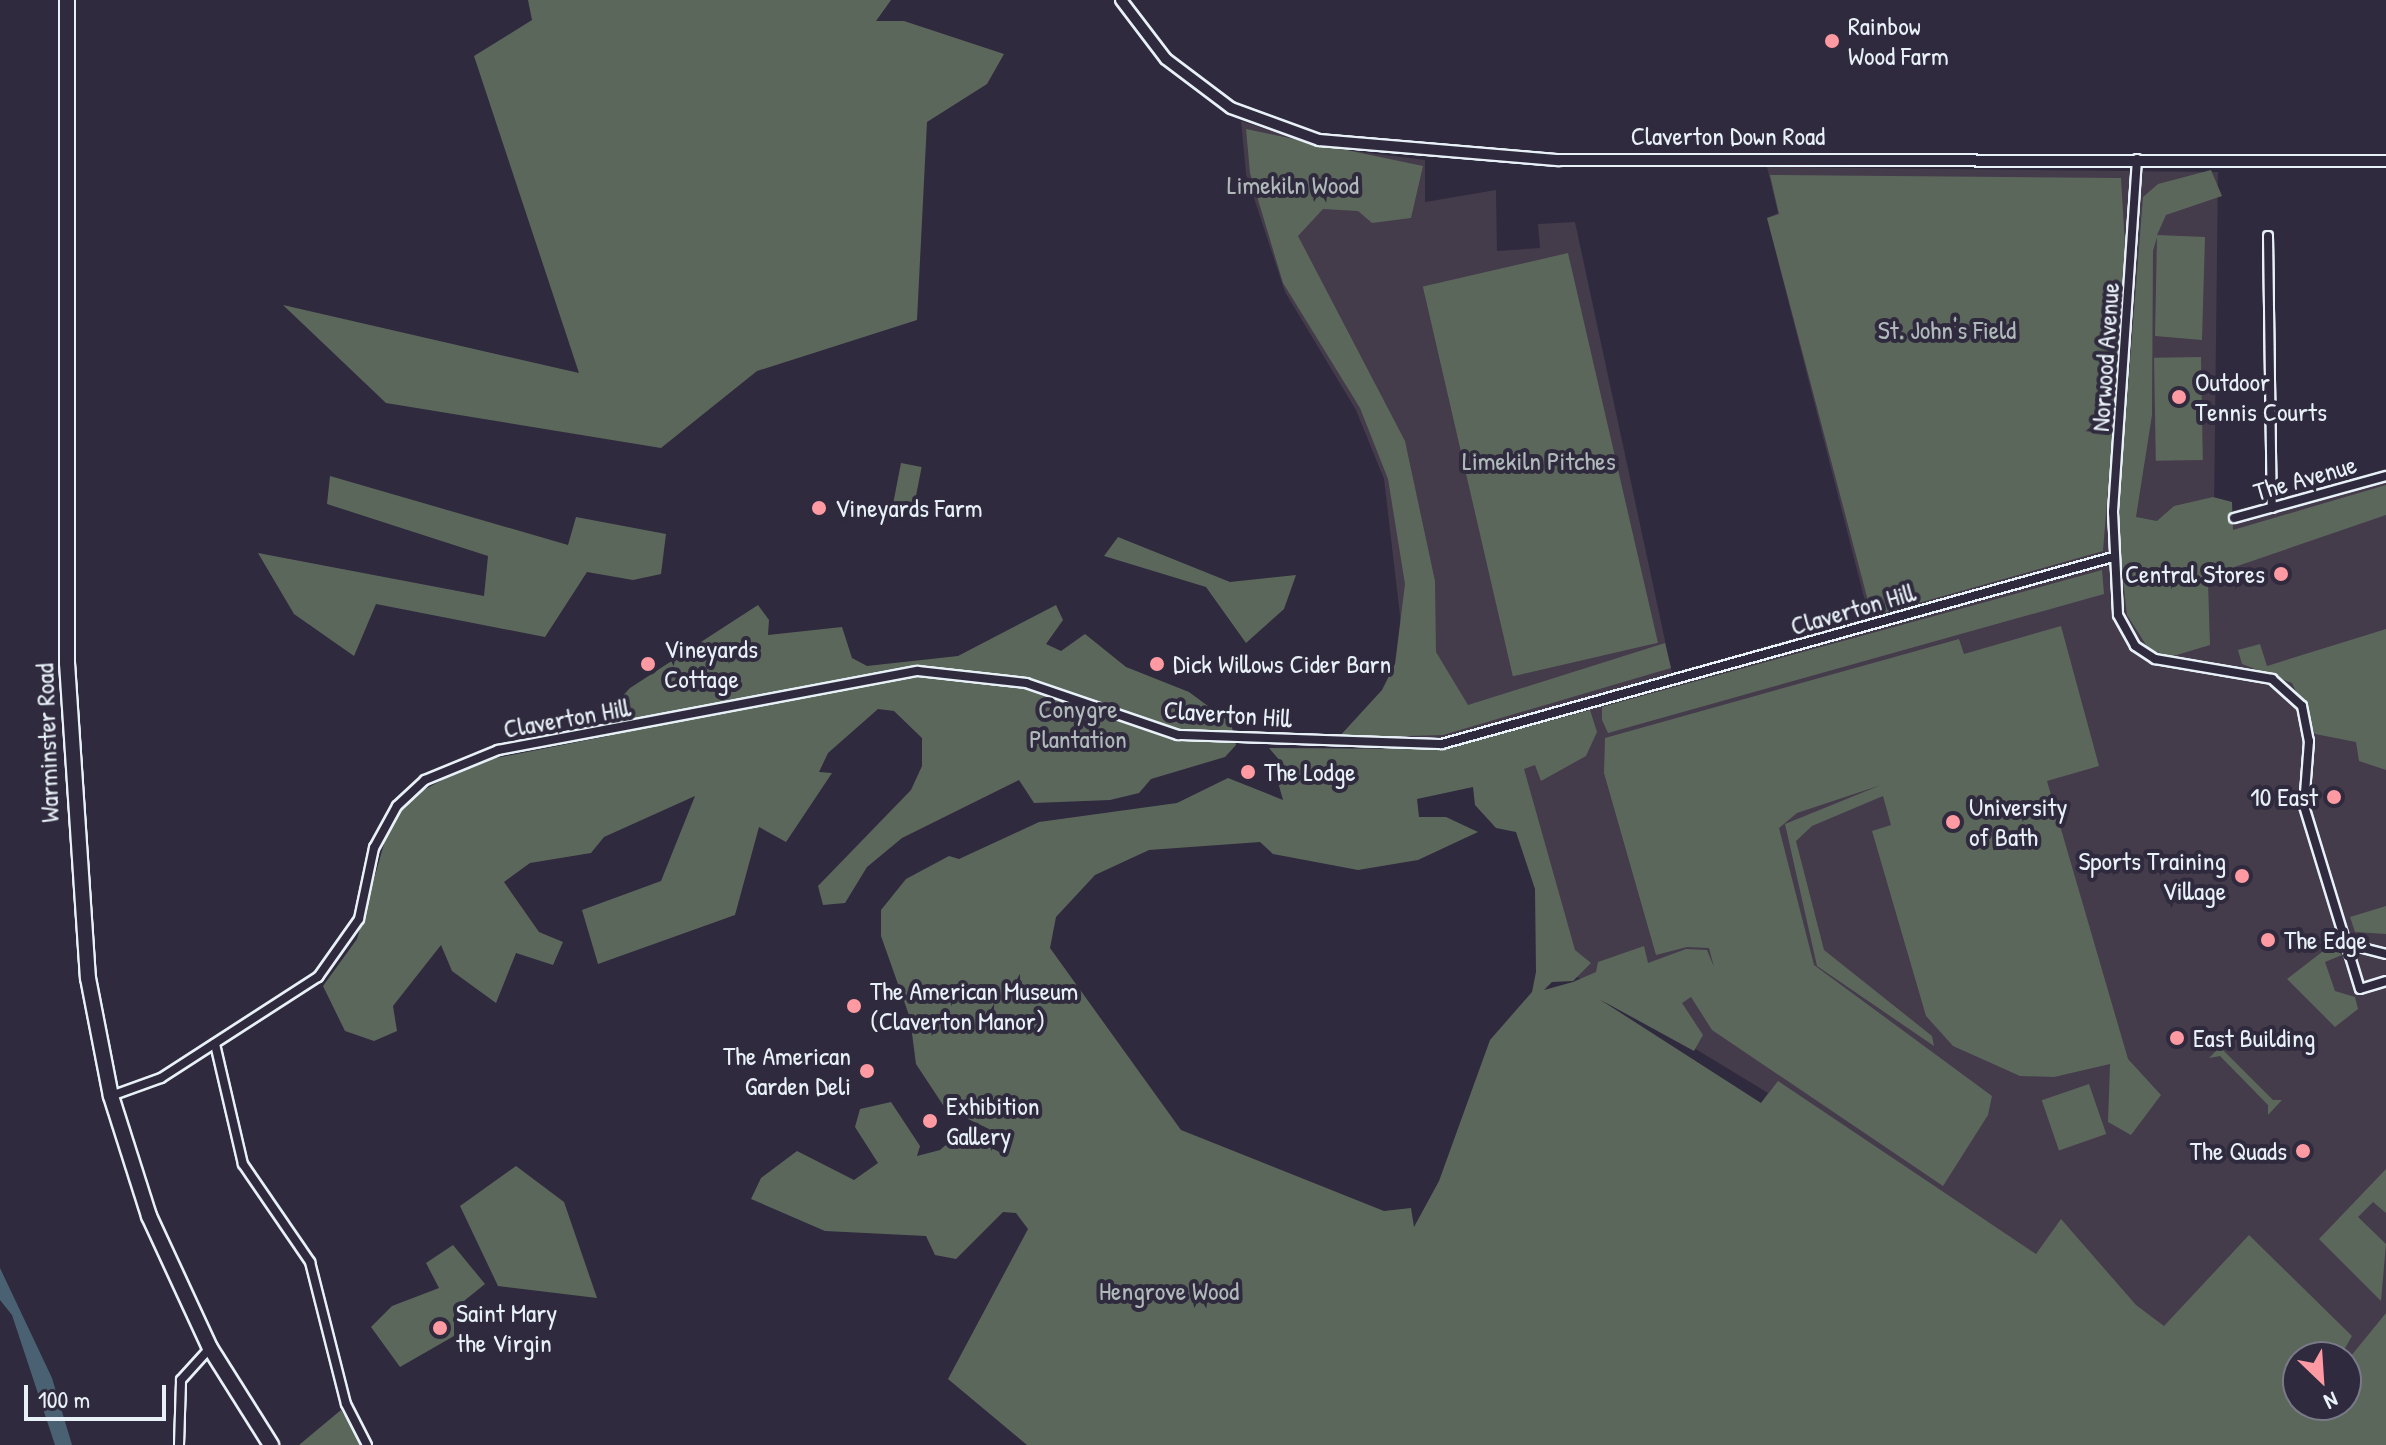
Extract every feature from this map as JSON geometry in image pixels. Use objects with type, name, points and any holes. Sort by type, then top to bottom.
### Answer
[{"type":"highway","name":"Warminster Road","points":[[67,0],[69,724],[86,966],[111,1096],[149,1216],[210,1348],[271,1445]]},
{"type":"street","name":"Claverton Down Road","points":[[1121,0],[1166,59],[1231,108],[1319,140],[1559,160],[2386,161]]},
{"type":"street","name":"Norwood Avenue","points":[[2137,159],[2113,557],[2118,615],[2135,646],[2167,662],[2272,679],[2302,706],[2309,728],[2304,806],[2360,989],[2386,981]]},
{"type":"street","points":[[2268,236],[2272,508]]},
{"type":"street","name":"The Avenue","points":[[2234,518],[2386,476]]},
{"type":"street","name":"Claverton Hill","points":[[111,1096],[161,1078],[291,997],[344,949],[359,919],[382,825],[404,799],[446,769],[498,750],[918,671],[1026,683],[1178,735],[1442,744],[2113,557]]},
{"type":"street","points":[[2346,943],[2386,954]]},
{"type":"street","points":[[215,1044],[243,1164],[310,1262],[346,1404],[367,1445]]},
{"type":"street","points":[[179,1445],[181,1380],[210,1348]]},
{"type":"shaded area","name":"University of Bath","points":[[1241,121],[1322,147],[1425,160],[1425,202],[1496,190],[1497,251],[1540,248],[1538,224],[1575,222],[1672,673],[1869,617],[1767,218],[1778,213],[1767,167],[2218,172],[2214,516],[2386,469],[2386,1445],[2293,1445],[2213,1403],[2204,1378],[2171,1368],[2039,1278],[2019,1296],[1755,1111],[1768,1093],[1564,969],[1491,726],[1444,739],[1349,735],[1386,694],[1403,641],[1384,479],[1356,410],[1285,292],[1246,174]]},
{"type":"green space","points":[[528,0],[891,0],[876,21],[904,21],[1004,54],[987,84],[927,122],[917,320],[757,371],[661,448],[386,403],[283,305],[579,373],[474,56],[532,20]]},
{"type":"green space","name":"Limekiln Wood","points":[[1246,129],[1423,166],[1411,218],[1372,223],[1358,211],[1323,209],[1298,236],[1405,441],[1435,581],[1436,652],[1468,705],[1665,643],[1671,668],[1443,735],[1338,738],[1382,690],[1395,664],[1405,584],[1388,479],[1360,408],[1283,283],[1250,173]]},
{"type":"green space","points":[[2211,170],[2222,196],[2166,215],[2157,235],[2205,237],[2202,340],[2155,336],[2157,237],[2153,251],[2152,415],[2136,517],[2157,521],[2174,506],[2213,497],[2232,502],[2233,530],[2386,485],[2386,515],[2217,573],[2208,582],[2210,645],[2170,657],[2148,648],[2127,615],[2117,527],[2143,197],[2158,184]]},
{"type":"green space","name":"St. John's Field","points":[[1770,175],[2121,178],[2126,262],[2103,551],[1872,616],[1767,218],[1779,214]]},
{"type":"green space","name":"Limekiln Pitches","points":[[1568,253],[1658,643],[1513,676],[1423,287]]},
{"type":"green space","name":"Outdoor Tennis Courts","points":[[2201,357],[2203,460],[2156,461],[2154,358]]},
{"type":"green space","points":[[901,463],[922,467],[913,512],[892,508]]},
{"type":"green space","points":[[330,476],[568,545],[576,517],[666,534],[661,574],[633,580],[587,572],[545,637],[376,604],[354,656],[294,614],[258,553],[484,596],[488,556],[327,504]]},
{"type":"green space","points":[[1118,537],[1230,582],[1296,575],[1284,609],[1246,643],[1206,587],[1104,556]]},
{"type":"green space","points":[[2102,570],[2104,594],[1608,733],[1602,720],[1602,707]]},
{"type":"green space","name":"Conygre Plantation","points":[[758,605],[769,620],[768,635],[842,627],[852,658],[867,666],[958,656],[1056,605],[1063,620],[1046,644],[1061,651],[1085,634],[1126,667],[1189,692],[1231,723],[1236,745],[1225,757],[1151,779],[1139,793],[1110,800],[1034,803],[1019,780],[902,838],[867,867],[845,903],[823,905],[818,886],[911,790],[922,766],[922,738],[894,711],[878,709],[828,753],[819,772],[832,773],[786,842],[759,827],[735,915],[598,964],[582,910],[661,881],[695,796],[604,837],[591,853],[530,863],[504,882],[539,932],[563,942],[553,965],[516,953],[496,1003],[452,971],[441,945],[393,1006],[397,1031],[374,1041],[345,1031],[323,986],[357,939],[389,826],[414,795],[476,762],[608,736],[604,716],[630,688]]},
{"type":"green space","name":"Hengrove Wood","points":[[2061,626],[2099,766],[2047,781],[2128,1059],[2161,1095],[2131,1135],[2108,1122],[2110,1064],[2054,1077],[2020,1076],[1953,1046],[1926,1016],[1872,831],[1891,825],[1883,796],[1812,826],[1796,841],[1824,950],[1932,1036],[1934,1046],[1817,966],[1785,824],[1881,785],[1797,813],[1779,828],[1814,965],[1992,1096],[1988,1115],[1943,1186],[1712,1030],[1691,997],[1682,1003],[1703,1035],[1694,1051],[1599,999],[1761,1103],[1778,1081],[2036,1254],[2061,1219],[2136,1305],[2164,1326],[2249,1235],[2352,1336],[2349,1341],[2282,1341],[2282,1421],[2362,1421],[2362,1342],[2386,1313],[2386,1445],[1027,1445],[948,1379],[1028,1229],[1016,1213],[1003,1212],[956,1259],[935,1255],[926,1236],[825,1231],[751,1199],[761,1178],[797,1151],[854,1180],[878,1163],[855,1127],[860,1109],[891,1102],[920,1146],[917,1156],[940,1150],[955,1137],[953,1128],[1005,1155],[1010,1149],[989,1129],[945,1108],[916,1064],[910,1018],[881,936],[881,910],[906,879],[949,856],[959,859],[1039,822],[1177,803],[1228,778],[1283,800],[1276,775],[1288,770],[1269,748],[1445,749],[1590,710],[1597,732],[1586,756],[1541,781],[1535,765],[1524,769],[1575,950],[1591,963],[1573,981],[1552,982],[1544,990],[1573,982],[1596,972],[1598,962],[1644,946],[1648,963],[1686,949],[1707,950],[1714,967],[1709,948],[1687,947],[1656,955],[1604,773],[1605,738],[1959,639],[1964,654]],"holes":[[[1473,787],[1475,805],[1496,828],[1516,832],[1535,889],[1536,972],[1532,992],[1490,1040],[1439,1181],[1414,1227],[1411,1208],[1384,1211],[1181,1130],[1050,948],[1056,917],[1095,875],[1149,850],[1260,842],[1273,854],[1358,870],[1418,860],[1478,832],[1446,817],[1419,817],[1417,799]]]},
{"type":"green space","points":[[2386,629],[2386,770],[2359,761],[2356,742],[2315,734],[2292,683],[2242,664],[2238,650],[2260,644],[2267,666]]},
{"type":"green space","points":[[2386,906],[2386,934],[2355,932],[2350,917]]},
{"type":"green space","points":[[2331,945],[2342,955],[2325,962],[2335,991],[2355,997],[2358,1009],[2335,1027],[2287,979]]},
{"type":"green space","points":[[2226,1041],[2224,1051],[2273,1100],[2282,1100],[2268,1115],[2268,1105],[2220,1056],[2209,1058]]},
{"type":"green space","points":[[2089,1084],[2106,1134],[2059,1150],[2042,1100]]},
{"type":"green space","points":[[516,1166],[564,1202],[597,1298],[498,1286],[460,1206]]},
{"type":"green space","points":[[2386,1169],[2386,1213],[2373,1202],[2358,1217],[2386,1244],[2381,1301],[2319,1239]]},
{"type":"green space","points":[[453,1245],[485,1284],[454,1309],[454,1336],[400,1367],[371,1327],[392,1306],[439,1288],[426,1263]]},
{"type":"green space","points":[[341,1410],[362,1445],[299,1445]]},
{"type":"water","points":[[0,1268],[52,1378],[72,1445],[55,1445],[12,1315],[0,1300]]},
{"type":"place","name":"Rainbow Wood Farm","points":[[1832,41]]},
{"type":"place","name":"Outdoor Tennis Courts","points":[[2179,397]]},
{"type":"place","name":"Vineyards Farm","points":[[819,508]]},
{"type":"place","name":"Central Stores","points":[[2281,574]]},
{"type":"place","name":"Vineyards Cottage","points":[[648,664]]},
{"type":"place","name":"Dick Willows Cider Barn","points":[[1157,664]]},
{"type":"place","name":"The Lodge","points":[[1248,772]]},
{"type":"place","name":"10 East","points":[[2334,797]]},
{"type":"place","name":"University of Bath","points":[[1953,822]]},
{"type":"place","name":"Sports Training Village","points":[[2242,876]]},
{"type":"place","name":"The Edge","points":[[2268,940]]},
{"type":"place","name":"The American Museum (Claverton Manor)","points":[[854,1006]]},
{"type":"place","name":"East Building","points":[[2177,1038]]},
{"type":"place","name":"The American Garden Deli","points":[[867,1071]]},
{"type":"place","name":"Exhibition Gallery","points":[[930,1121]]},
{"type":"place","name":"The Quads","points":[[2303,1151]]},
{"type":"place","name":"Saint Mary the Virgin","points":[[440,1328]]}]
